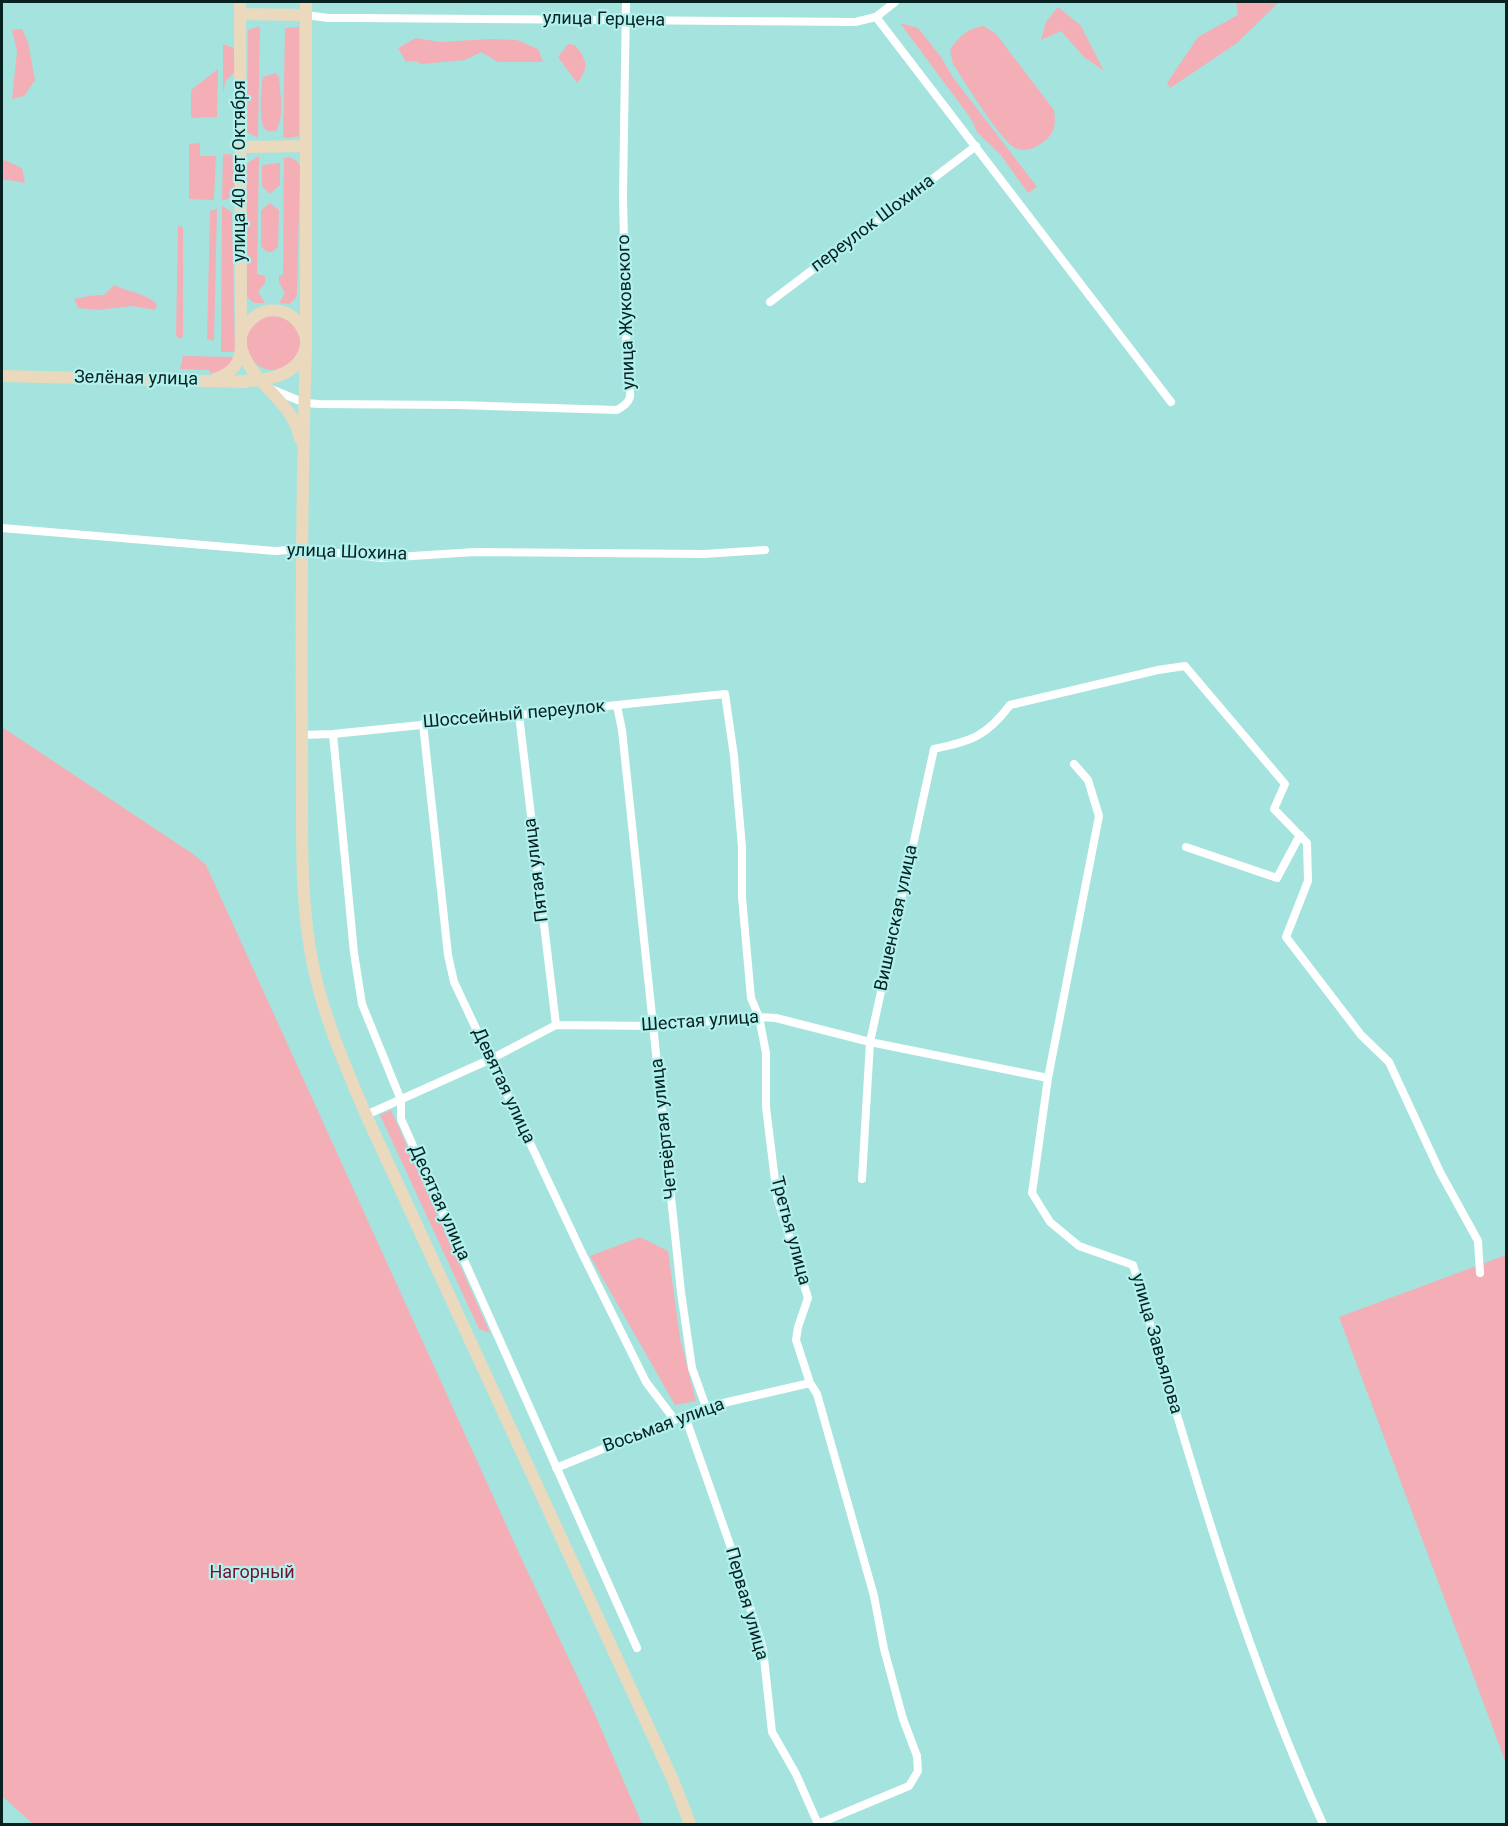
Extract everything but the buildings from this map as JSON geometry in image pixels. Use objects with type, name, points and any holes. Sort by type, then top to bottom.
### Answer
[{"type":"main road","points":[[306,2],[306,343],[302,549],[303,893],[314,971],[327,1017],[366,1115],[673,1780],[690,1824]]},
{"type":"main road","points":[[240,8],[306,15]]},
{"type":"main road","name":"улица 40 лет Октября","points":[[240,8],[241,343],[248,364],[293,418],[299,431],[303,452]]},
{"type":"main road","points":[[239,147],[306,146]]},
{"type":"main road","points":[[201,380],[228,374],[239,360],[241,343],[248,322],[258,314],[270,310],[283,312],[294,318],[302,328],[306,343],[298,364],[288,372],[265,383]]},
{"type":"main road","points":[[248,364],[259,373],[276,376]]},
{"type":"main road","name":"Зелёная улица","points":[[2,376],[265,383]]},
{"type":"street","name":"улица Жуковского","points":[[265,383],[305,403],[617,410],[626,405],[631,396],[627,374],[623,196],[626,2]]},
{"type":"street","name":"улица Герцена","points":[[306,15],[328,18],[855,22],[876,17],[895,2]]},
{"type":"street","points":[[876,17],[1171,402]]},
{"type":"street","name":"переулок Шохина","points":[[770,302],[976,146]]},
{"type":"street","name":"улица Шохина","points":[[2,528],[275,551],[302,549],[381,558],[475,552],[704,554],[765,550]]},
{"type":"street","name":"Вишенская улица","points":[[862,1179],[870,1042],[934,749],[969,741],[996,724],[1010,705],[1185,666],[1285,784],[1274,809],[1300,835]]},
{"type":"street","name":"Шоссейный переулок","points":[[302,735],[333,734],[725,694]]},
{"type":"street","name":"Третья улица","points":[[725,694],[734,756],[742,847],[742,897],[751,998],[759,1017],[766,1053],[766,1107],[777,1197],[808,1298],[796,1340],[810,1383],[817,1394],[874,1596],[884,1649],[917,1756],[918,1771],[909,1786],[818,1824]]},
{"type":"street","name":"Четвёртая улица","points":[[617,705],[622,730],[681,1292],[692,1368],[706,1407]]},
{"type":"street","name":"Пятая улица","points":[[519,715],[556,1025]]},
{"type":"street","name":"Девятая улица","points":[[423,724],[448,956],[454,982],[582,1253],[646,1382],[674,1419]]},
{"type":"street","name":"Десятая улица","points":[[333,734],[354,953],[362,1004],[401,1101],[401,1119],[637,1648]]},
{"type":"street","name":"улица Завьялова","points":[[1074,764],[1088,780],[1099,816],[1048,1078],[1032,1193],[1050,1222],[1079,1246],[1132,1265],[1211,1530],[1296,1764],[1323,1824]]},
{"type":"street","points":[[1186,847],[1277,878],[1300,835],[1307,843],[1308,881],[1286,937],[1361,1035],[1389,1062],[1440,1172],[1478,1241],[1480,1273]]},
{"type":"street","name":"Шестая улица","points":[[366,1115],[491,1059],[556,1025],[654,1026],[759,1017],[776,1018],[870,1042],[1048,1078]]},
{"type":"street","name":"Восьмая улица","points":[[556,1468],[706,1407],[810,1383]]},
{"type":"street","name":"Первая улица","points":[[685,1416],[737,1565],[762,1649],[772,1732],[796,1774],[818,1824]]},
{"type":"green space","points":[[1236,2],[1279,2],[1237,43],[1170,88],[1167,83],[1198,37],[1238,15]]},
{"type":"green space","points":[[1058,7],[1081,26],[1104,71],[1084,57],[1061,31],[1041,40],[1046,22]]},
{"type":"green space","points":[[900,23],[918,28],[1037,187],[1028,193],[1000,154],[977,132],[972,120]]},
{"type":"green space","points":[[260,26],[258,138],[247,132],[248,30]]},
{"type":"green space","points":[[984,26],[996,34],[1054,110],[1055,125],[1052,132],[1047,139],[1034,148],[1021,150],[1010,144],[993,124],[953,64],[950,50],[957,41],[969,31]]},
{"type":"green space","points":[[299,27],[299,136],[289,138],[283,137],[285,28]]},
{"type":"green space","points":[[22,29],[28,42],[35,80],[24,96],[12,99],[17,52],[12,30]]},
{"type":"green space","points":[[416,38],[440,42],[517,40],[538,49],[543,62],[498,62],[481,52],[465,60],[421,64],[415,61],[406,62],[398,48]]},
{"type":"green space","points":[[223,44],[234,48],[235,72],[226,80],[223,92]]},
{"type":"green space","points":[[568,44],[575,45],[584,59],[584,72],[577,83],[558,57]]},
{"type":"green space","points":[[218,69],[217,117],[191,118],[191,90]]},
{"type":"green space","points":[[275,73],[279,77],[281,112],[276,131],[270,131],[263,127],[262,88],[263,77]]},
{"type":"green space","points":[[200,143],[200,156],[216,156],[214,200],[189,199],[189,144]]},
{"type":"green space","points":[[223,154],[235,155],[235,192],[226,200],[222,199]]},
{"type":"green space","points":[[259,156],[257,274],[265,276],[265,283],[258,292],[265,303],[254,303],[247,297],[246,166]]},
{"type":"green space","points":[[290,157],[300,166],[297,294],[289,304],[279,303],[285,293],[279,282],[279,275],[283,275],[284,158]]},
{"type":"green space","points":[[2,159],[22,168],[25,183],[2,179]]},
{"type":"green space","points":[[280,163],[280,185],[270,194],[262,186],[262,165]]},
{"type":"green space","points":[[270,203],[279,210],[278,247],[272,252],[267,252],[261,246],[261,210]]},
{"type":"green space","points":[[222,206],[232,212],[235,352],[221,352]]},
{"type":"green space","points":[[217,209],[214,341],[207,339],[210,211]]},
{"type":"green space","points":[[178,225],[183,228],[183,336],[180,339],[176,336]]},
{"type":"green space","points":[[114,285],[152,300],[157,304],[155,310],[132,306],[97,310],[78,308],[74,299],[104,295]]},
{"type":"green space","points":[[273,316],[283,318],[292,324],[298,333],[300,343],[298,353],[292,362],[283,368],[273,370],[263,368],[254,362],[248,353],[246,343],[248,333],[254,324],[263,318]]},
{"type":"green space","points":[[183,356],[234,357],[225,369],[210,373],[209,370],[180,369]]},
{"type":"green space","name":"Нагорный","points":[[2,727],[193,854],[206,865],[524,1564],[594,1712],[642,1824],[33,1824],[2,1796]]},
{"type":"green space","points":[[391,1110],[490,1333],[479,1329],[380,1115]]},
{"type":"green space","points":[[640,1237],[668,1251],[680,1338],[696,1401],[675,1405],[590,1256]]},
{"type":"green space","points":[[1506,1255],[1506,1763],[1339,1317]]}]
